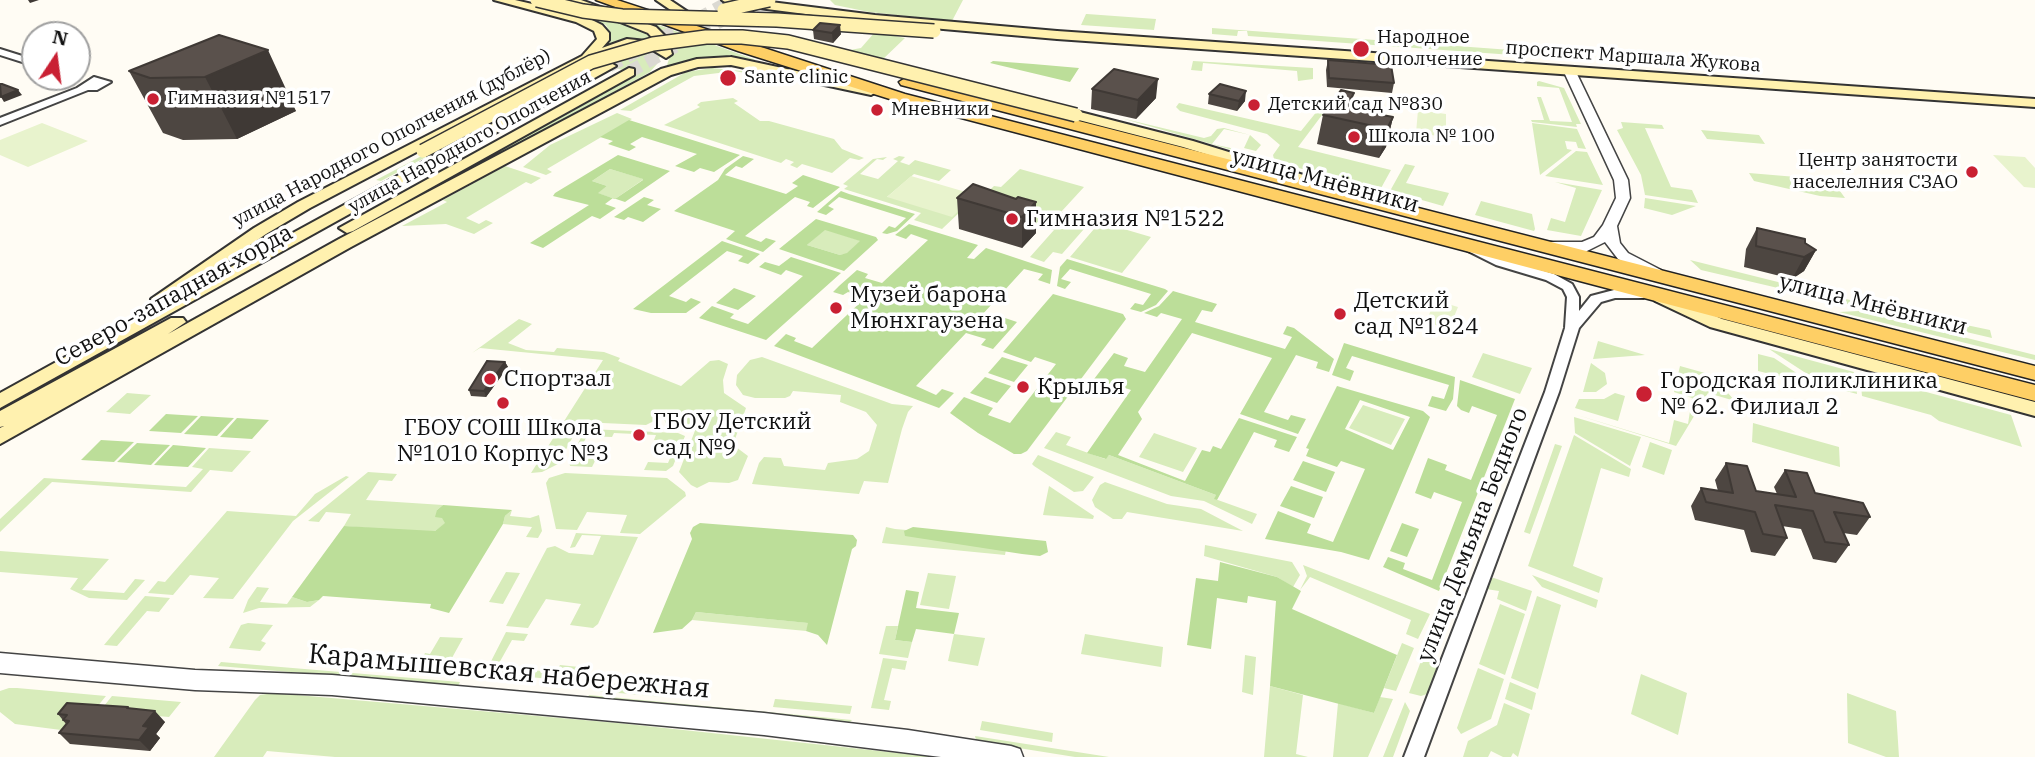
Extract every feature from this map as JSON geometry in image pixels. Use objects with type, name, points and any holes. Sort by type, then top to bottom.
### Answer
[{"type":"main road","points":[[500,0],[647,17],[709,13],[769,0]]},
{"type":"main road","points":[[0,437],[623,93],[658,70],[666,54],[661,38],[652,30],[568,0],[558,8],[534,4]]},
{"type":"main road","name":"улица Мнёвники","points":[[603,0],[899,97],[1659,296],[1700,317],[1728,327],[2035,409]]},
{"type":"main road","points":[[647,0],[685,14]]},
{"type":"main road","points":[[662,0],[685,14]]},
{"type":"main road","name":"проспект Маршала Жукова","points":[[727,0],[875,19],[1572,75]]},
{"type":"main road","points":[[822,0],[829,7],[845,13],[875,19]]},
{"type":"main road","points":[[534,4],[580,19],[601,30],[604,36],[601,43],[575,63]]},
{"type":"main road","name":"улица Мнёвники","points":[[685,14],[836,64],[2035,373]]},
{"type":"main road","name":"проспект Маршала Жукова","points":[[647,17],[777,20],[2035,105]]},
{"type":"main road","points":[[0,386],[423,151],[599,59],[653,44],[715,37],[757,38],[801,45],[1188,144],[1376,202]]},
{"type":"main road","points":[[575,63],[627,43],[654,45],[666,54]]},
{"type":"main road","name":"улица Народного Ополчения","points":[[623,93],[675,68],[720,60],[753,64],[899,97]]},
{"type":"main road","name":"улица Народного Ополчения (дублёр)","points":[[160,299],[260,231],[304,205],[575,63]]},
{"type":"main road","name":"улица Народного Ополчения","points":[[160,299],[331,218],[609,66]]},
{"type":"main road","name":"улица Народного Ополчения","points":[[371,214],[629,72]]},
{"type":"main road","points":[[250,297],[371,214]]},
{"type":"main road","name":"Северо-западная хорда","points":[[0,420],[371,214]]},
{"type":"main road","name":"Северо-западная хорда","points":[[0,401],[331,218]]},
{"type":"main road","points":[[1659,296],[2035,393]]},
{"type":"street","points":[[0,52],[21,58]]},
{"type":"street","points":[[1541,246],[1585,247],[1599,240],[1610,226],[1623,198],[1623,187],[1572,75]]},
{"type":"street","points":[[0,122],[74,91]]},
{"type":"street","points":[[1610,226],[1613,243],[1623,256],[1641,267],[1690,285]]},
{"type":"street","name":"улица Демьяна Бедного","points":[[1414,757],[1552,392],[1572,328],[1573,297],[1567,287],[1550,277],[1500,262],[1464,244]]},
{"type":"street","name":"улица Демьяна Бедного","points":[[1572,328],[1595,299],[1632,293],[1659,296]]},
{"type":"street","name":"Карамышевская набережная","points":[[0,663],[195,680],[304,683],[751,723],[908,741],[1012,757]]},
{"type":"green space","points":[[558,0],[647,32],[658,42],[632,40],[608,45],[611,35],[606,25]]},
{"type":"green space","points":[[830,0],[963,0],[952,21],[869,12],[835,5]]},
{"type":"green space","points":[[603,7],[756,60],[709,58],[666,68],[672,50],[667,37],[649,25]]},
{"type":"green space","points":[[1086,14],[1156,19],[1154,30],[1081,25]]},
{"type":"green space","points":[[1212,28],[1511,50],[1513,55],[1248,36],[1247,31],[1238,31],[1237,36],[1212,34]]},
{"type":"green space","points":[[875,32],[905,38],[881,61],[820,46],[850,50],[861,48]]},
{"type":"green space","points":[[634,44],[661,53],[650,72],[424,198],[420,196],[637,74],[601,64],[381,181],[376,180]]},
{"type":"green space","points":[[993,61],[1079,68],[1070,82],[990,63]]},
{"type":"green space","points":[[1193,61],[1313,68],[1313,79],[1298,81],[1297,71],[1203,63],[1202,71],[1191,70]]},
{"type":"green space","points":[[712,68],[742,71],[769,78],[735,71],[694,76],[631,111],[620,110],[686,72]]},
{"type":"green space","points":[[1539,81],[1564,88],[1581,124],[1576,124],[1577,127],[1532,122],[1531,120],[1544,120],[1537,97],[1541,97],[1550,121],[1572,122],[1559,88],[1537,86]]},
{"type":"green space","points":[[733,98],[738,101],[734,103],[760,121],[769,121],[834,139],[842,149],[864,158],[850,158],[832,173],[802,164],[797,168],[790,165],[794,162],[786,159],[781,163],[664,125],[700,107],[697,105],[701,102]]},
{"type":"green space","points":[[1179,103],[1301,131],[1318,110],[1330,113],[1328,116],[1322,115],[1298,147],[1391,170],[1380,190],[1284,164],[1274,159],[1273,155],[1280,145],[1267,134],[1180,111],[1176,107]]},
{"type":"green space","points":[[1418,110],[1446,114],[1446,137],[1416,133]]},
{"type":"green space","points":[[617,113],[632,119],[547,169],[552,172],[546,175],[523,167],[550,145]]},
{"type":"green space","points":[[1121,118],[1204,138],[1211,136],[1217,129],[1224,128],[1250,135],[1224,129],[1212,144],[1254,153],[1253,156]]},
{"type":"green space","points":[[629,120],[740,155],[714,172],[700,168],[694,172],[675,166],[697,154],[642,137],[630,144],[636,147],[629,151],[608,144],[613,141],[600,137]]},
{"type":"green space","points":[[1621,122],[1662,125],[1664,129],[1645,128],[1671,187],[1692,190],[1698,203],[1645,195],[1641,175],[1617,130],[1623,128]]},
{"type":"green space","points":[[42,123],[88,141],[28,167],[0,155],[0,140]]},
{"type":"green space","points":[[1532,123],[1577,129],[1586,149],[1578,148],[1576,142],[1565,141],[1567,149],[1572,150],[1540,175]]},
{"type":"green space","points":[[1701,130],[1759,135],[1765,144],[1707,139]]},
{"type":"green space","points":[[1250,135],[1261,145],[1256,151],[1244,148]]},
{"type":"green space","points":[[1576,151],[1587,152],[1603,185],[1545,176]]},
{"type":"green space","points":[[618,155],[670,171],[625,202],[615,199],[643,179],[610,169],[592,181],[607,186],[598,193],[613,198],[605,204],[616,208],[600,219],[592,216],[543,248],[530,243],[589,205],[553,196]]},
{"type":"green space","points":[[1993,155],[2025,157],[2035,168],[2035,188],[2024,187]]},
{"type":"green space","points":[[743,156],[754,159],[742,168],[736,166],[725,175],[786,194],[798,186],[792,183],[803,175],[840,187],[813,208],[807,206],[810,202],[795,197],[745,236],[761,242],[766,238],[776,241],[763,252],[726,239],[735,231],[674,211],[718,180],[725,169]]},
{"type":"green space","points":[[887,157],[883,160],[877,159],[860,174],[878,179],[898,161],[893,159],[905,157],[900,162],[909,165],[915,160],[951,170],[939,181],[914,174],[887,197],[980,193],[942,229],[914,220],[921,213],[844,189],[848,186],[843,184],[873,159]]},
{"type":"green space","points":[[1405,164],[1415,166],[1406,183],[1449,193],[1443,206],[1390,191]]},
{"type":"green space","points":[[505,166],[541,178],[531,184],[526,182],[466,218],[479,224],[486,220],[493,223],[474,234],[446,224],[402,226],[447,202],[443,200]]},
{"type":"green space","points":[[610,169],[644,179],[615,199],[597,193],[607,186],[592,181]]},
{"type":"green space","points":[[1020,169],[1084,187],[1061,212],[1091,221],[1062,254],[1053,252],[1044,262],[1030,257],[1054,230],[973,206],[994,186],[1001,187]]},
{"type":"green space","points":[[1749,173],[1832,180],[1845,198],[1820,196],[1754,181]]},
{"type":"green space","points":[[911,176],[976,195],[952,217],[887,197]]},
{"type":"green space","points":[[1555,182],[1602,190],[1581,236],[1547,230],[1551,218],[1565,222],[1576,188]]},
{"type":"green space","points":[[841,191],[915,214],[897,231],[887,234],[882,233],[889,226],[895,228],[906,218],[839,197],[828,206],[834,209],[826,215],[817,212]]},
{"type":"green space","points":[[644,197],[654,200],[647,205],[661,209],[643,222],[628,217],[624,220],[614,217]]},
{"type":"green space","points":[[1645,198],[1696,206],[1672,215],[1644,208]]},
{"type":"green space","points":[[1481,201],[1532,214],[1534,231],[1475,215]]},
{"type":"green space","points":[[816,219],[876,237],[878,240],[844,271],[779,249]],"holes":[[[825,230],[860,241],[847,253],[840,255],[807,245]]]},
{"type":"green space","points":[[1100,222],[1151,237],[1122,273],[1070,257]]},
{"type":"green space","points":[[909,224],[978,245],[967,258],[974,259],[986,248],[1052,270],[1050,284],[1038,280],[1043,274],[1024,269],[981,316],[1000,323],[1005,318],[1017,322],[993,349],[981,345],[986,339],[966,333],[916,386],[936,395],[942,389],[954,393],[939,408],[774,346],[786,334],[796,338],[794,341],[812,348],[865,298],[848,292],[843,295],[833,292],[839,286],[857,270],[868,274],[865,278],[882,283],[928,240],[911,234],[906,239],[895,235]]},
{"type":"green space","points":[[825,229],[861,241],[847,254],[840,255],[807,245]]},
{"type":"green space","points":[[722,241],[760,254],[748,264],[738,261],[743,256],[727,251],[669,296],[686,302],[691,298],[701,302],[686,313],[651,313],[633,309]]},
{"type":"green space","points":[[791,257],[841,273],[766,340],[699,318],[712,306],[734,314],[730,318],[748,324],[803,276],[786,270],[781,275],[759,267],[765,262],[779,266]]},
{"type":"green space","points":[[1067,259],[1168,291],[1156,305],[1141,312],[1130,309],[1135,303],[1143,305],[1151,294],[1070,269],[1061,279],[1071,282],[1065,289],[1057,286],[1060,267]]},
{"type":"green space","points":[[1690,260],[1866,304],[1990,330],[1992,338],[1701,270]]},
{"type":"green space","points":[[734,288],[756,296],[738,310],[716,303]]},
{"type":"green space","points":[[1173,291],[1217,304],[1212,312],[1202,310],[1195,322],[1285,349],[1292,337],[1283,334],[1287,326],[1294,328],[1334,359],[1329,372],[1316,368],[1318,362],[1296,355],[1264,412],[1288,420],[1291,415],[1306,419],[1298,434],[1240,414],[1272,358],[1192,333],[1138,412],[1142,419],[1118,455],[1185,481],[1202,450],[1210,452],[1213,446],[1221,449],[1239,418],[1297,437],[1289,452],[1274,447],[1277,440],[1254,432],[1217,500],[1214,499],[1216,495],[1109,455],[1106,459],[1087,453],[1131,390],[1110,383],[1106,388],[1091,383],[1114,353],[1128,358],[1124,366],[1145,372],[1182,319],[1161,313],[1157,317],[1144,313],[1159,306]]},
{"type":"green space","points":[[1053,294],[1123,314],[1126,319],[1027,451],[1014,454],[950,413],[964,397],[993,408],[988,415],[1010,423],[1056,364],[1035,357],[1031,362],[1003,352]]},
{"type":"green space","points":[[1435,300],[1458,307],[1449,329],[1426,322]]},
{"type":"green space","points":[[1859,311],[2035,355],[2035,360],[1839,312]]},
{"type":"green space","points":[[519,319],[532,324],[508,343],[526,350],[554,352],[557,348],[604,352],[620,358],[618,361],[681,386],[710,361],[719,360],[728,364],[723,380],[724,393],[746,408],[734,442],[736,447],[748,456],[738,480],[729,483],[709,482],[697,488],[691,485],[679,472],[696,428],[667,426],[664,419],[646,425],[581,422],[558,464],[542,472],[531,473],[603,360],[480,348],[472,353]]},
{"type":"green space","points":[[1598,341],[1645,355],[1593,359]]},
{"type":"green space","points":[[1344,343],[1455,377],[1453,399],[1446,411],[1428,406],[1432,396],[1444,399],[1449,385],[1352,356],[1346,368],[1354,371],[1350,381],[1332,375]]},
{"type":"green space","points":[[1769,349],[1854,372],[1857,394],[1824,385]]},
{"type":"green space","points":[[1483,353],[1532,368],[1520,394],[1472,377]]},
{"type":"green space","points":[[1758,354],[1774,358],[1804,378],[1807,383],[1758,371]]},
{"type":"green space","points":[[762,357],[892,404],[913,406],[902,429],[888,483],[864,481],[859,494],[752,484],[759,463],[764,457],[781,458],[784,466],[825,470],[828,463],[857,459],[869,451],[877,425],[866,412],[840,402],[841,395],[793,391],[785,398],[755,398],[743,395],[736,385],[737,375],[750,360]]},
{"type":"green space","points":[[1002,357],[1028,365],[1014,382],[988,373]]},
{"type":"green space","points":[[1591,363],[1605,373],[1607,384],[1596,392],[1583,392]]},
{"type":"green space","points":[[1680,366],[1712,375],[1735,401],[1708,393],[1676,446],[1574,414],[1669,443],[1674,420],[1688,424],[1692,398],[1674,392]]},
{"type":"green space","points":[[1860,374],[2011,415],[2022,447],[1939,421],[1931,415],[1862,396]]},
{"type":"green space","points":[[985,377],[1011,386],[997,403],[970,393]]},
{"type":"green space","points":[[1460,380],[1515,399],[1439,591],[1383,567],[1388,557],[1405,563],[1403,569],[1432,580],[1462,502],[1434,492],[1431,499],[1415,493],[1428,458],[1447,465],[1445,470],[1471,480],[1497,415],[1472,406],[1469,413],[1461,410],[1457,406]]},
{"type":"green space","points":[[1337,386],[1423,411],[1430,417],[1369,560],[1341,552],[1265,539],[1278,511],[1311,524],[1307,533],[1333,542],[1365,469],[1341,461],[1337,467],[1306,456],[1309,449],[1306,448]],"holes":[[[1360,400],[1410,417],[1393,450],[1345,429]]]},
{"type":"green space","points":[[127,393],[151,395],[130,414],[106,412]]},
{"type":"green space","points":[[1615,393],[1625,396],[1618,421],[1575,408],[1579,399],[1604,399]]},
{"type":"green space","points":[[1363,405],[1405,419],[1391,445],[1349,428]]},
{"type":"green space","points":[[166,414],[198,416],[181,433],[149,431]]},
{"type":"green space","points":[[201,416],[234,418],[217,436],[184,434]]},
{"type":"green space","points":[[1574,417],[1641,437],[1630,466],[1575,433]]},
{"type":"green space","points":[[237,418],[269,420],[252,439],[220,437]]},
{"type":"green space","points":[[1753,423],[1839,447],[1840,467],[1752,442]]},
{"type":"green space","points":[[589,429],[678,433],[685,436],[673,466],[666,471],[644,470],[648,462],[668,463],[677,442],[654,440],[656,435],[614,433],[612,437],[587,436],[576,457],[596,459],[592,467],[570,466],[569,460],[583,434]]},
{"type":"green space","points":[[1056,432],[1071,437],[1066,445],[1105,459],[1109,455],[1216,495],[1215,499],[1257,514],[1252,524],[1204,501],[1171,496],[1044,448]]},
{"type":"green space","points":[[1154,433],[1197,448],[1183,472],[1139,457]]},
{"type":"green space","points":[[1574,435],[1631,469],[1629,477],[1601,468],[1573,566],[1603,578],[1599,593],[1528,566]]},
{"type":"green space","points":[[101,440],[134,442],[114,462],[81,460]]},
{"type":"green space","points":[[1650,442],[1672,450],[1664,475],[1642,467]]},
{"type":"green space","points":[[137,443],[170,445],[151,465],[117,462]]},
{"type":"green space","points":[[1555,444],[1562,446],[1530,534],[1524,532]]},
{"type":"green space","points":[[173,445],[206,448],[188,467],[154,465]]},
{"type":"green space","points":[[209,448],[251,451],[232,472],[210,470],[191,492],[52,482],[0,532],[0,519],[44,478],[186,487],[203,469],[192,467]]},
{"type":"green space","points":[[1038,455],[1094,477],[1083,491],[1074,492],[1032,464]]},
{"type":"green space","points":[[1303,461],[1335,472],[1326,492],[1293,480]]},
{"type":"green space","points":[[368,472],[397,474],[392,481],[379,480],[366,500],[443,505],[437,510],[446,523],[435,531],[418,532],[344,526],[351,514],[326,512],[319,522],[308,521]]},
{"type":"green space","points":[[565,473],[667,478],[685,492],[686,496],[640,534],[620,533],[627,515],[587,512],[577,530],[556,529],[546,483],[549,478]]},
{"type":"green space","points":[[346,476],[349,477],[293,521],[233,599],[203,598],[219,578],[190,575],[173,595],[148,593],[158,581],[165,582],[227,511],[296,516],[315,494]]},
{"type":"green space","points":[[1105,482],[1167,504],[1201,509],[1243,531],[1127,512],[1122,519],[1113,519],[1095,507],[1092,500],[1100,485]]},
{"type":"green space","points":[[1049,486],[1094,516],[1093,519],[1043,515]]},
{"type":"green space","points":[[1291,486],[1323,497],[1314,518],[1280,506]]},
{"type":"green space","points":[[443,505],[512,510],[505,516],[503,524],[449,613],[430,608],[431,604],[323,596],[319,600],[307,602],[292,597],[344,526],[435,531],[445,523],[442,518],[435,517],[437,510]]},
{"type":"green space","points":[[512,510],[510,516],[530,518],[539,515],[542,531],[538,538],[526,537],[532,527],[503,524],[505,516]]},
{"type":"green space","points":[[700,523],[853,535],[857,540],[856,546],[852,549],[827,645],[818,635],[806,631],[808,623],[696,612],[682,629],[653,633],[692,539],[690,533],[693,527]]},
{"type":"green space","points":[[1402,523],[1419,529],[1407,557],[1390,551]]},
{"type":"green space","points":[[886,527],[1008,539],[1005,555],[882,543]]},
{"type":"green space","points":[[913,527],[1046,541],[1048,552],[1040,556],[1022,554],[905,536],[904,531]]},
{"type":"green space","points":[[576,533],[638,537],[598,624],[593,628],[570,625],[581,604],[546,599],[528,628],[506,626],[547,548],[555,546],[569,553],[593,555],[601,536],[582,535],[575,547],[570,548]]},
{"type":"green space","points":[[1205,545],[1292,562],[1300,575],[1293,587],[1277,577],[1204,556]]},
{"type":"green space","points":[[0,551],[109,559],[82,590],[124,593],[135,579],[145,580],[127,600],[89,598],[70,589],[78,578],[0,572]]},
{"type":"green space","points":[[1220,562],[1277,577],[1301,591],[1292,609],[1397,655],[1374,713],[1270,686],[1276,601],[1248,596],[1247,603],[1217,598],[1211,649],[1187,645],[1196,578],[1218,581]]},
{"type":"green space","points":[[1303,565],[1430,614],[1418,639],[1406,634],[1411,620],[1310,577],[1300,590],[1307,576]]},
{"type":"green space","points":[[506,572],[520,573],[503,604],[489,602]]},
{"type":"green space","points":[[928,573],[956,576],[949,609],[920,605]]},
{"type":"green space","points":[[1532,575],[1598,600],[1596,608],[1542,587]]},
{"type":"green space","points":[[1494,578],[1532,591],[1526,611],[1497,599],[1499,591],[1486,589],[1488,579]]},
{"type":"green space","points":[[257,587],[269,588],[260,602],[287,604],[292,597],[307,602],[319,600],[310,607],[259,608],[243,613]]},
{"type":"green space","points":[[906,590],[919,592],[916,608],[959,613],[954,634],[916,629],[912,642],[895,640]]},
{"type":"green space","points":[[145,596],[170,598],[159,612],[147,611],[117,646],[104,645]]},
{"type":"green space","points":[[1537,596],[1561,605],[1538,689],[1511,678]]},
{"type":"green space","points":[[1500,604],[1525,614],[1505,675],[1479,664]]},
{"type":"green space","points":[[696,612],[809,623],[806,631],[692,620]]},
{"type":"green space","points":[[241,625],[273,625],[261,641],[266,643],[260,651],[229,648]]},
{"type":"green space","points":[[886,626],[898,626],[895,640],[912,642],[908,658],[879,654]]},
{"type":"green space","points":[[506,632],[528,634],[524,641],[512,640],[498,665],[555,673],[560,665],[579,667],[573,681],[485,673]]},
{"type":"green space","points":[[954,634],[985,638],[978,666],[948,661]]},
{"type":"green space","points":[[1085,634],[1163,647],[1161,667],[1081,654]]},
{"type":"green space","points":[[440,637],[463,638],[448,665],[420,663],[425,653],[430,654]]},
{"type":"green space","points":[[1402,643],[1414,648],[1396,691],[1384,688]]},
{"type":"green space","points":[[1424,653],[1439,662],[1427,694],[1421,696],[1409,693]]},
{"type":"green space","points":[[1245,655],[1256,657],[1253,695],[1242,692]]},
{"type":"green space","points":[[883,658],[907,661],[905,670],[892,668],[884,700],[891,701],[889,710],[871,708]]},
{"type":"green space","points":[[221,662],[460,682],[458,686],[218,666]]},
{"type":"green space","points":[[388,665],[466,671],[462,677],[384,671]]},
{"type":"green space","points":[[1478,668],[1504,679],[1491,719],[1461,734],[1457,728]]},
{"type":"green space","points":[[1641,674],[1687,693],[1678,735],[1631,714]]},
{"type":"green space","points":[[600,682],[667,689],[664,697],[596,691]]},
{"type":"green space","points":[[1510,682],[1536,693],[1532,710],[1505,699]]},
{"type":"green space","points":[[1270,686],[1303,695],[1296,754],[1308,757],[1264,757]]},
{"type":"green space","points":[[9,688],[106,696],[92,713],[61,730],[15,724],[0,712],[0,691]]},
{"type":"green space","points":[[274,693],[618,723],[936,757],[335,757],[267,751],[263,757],[214,757],[255,700],[260,695]]},
{"type":"green space","points":[[1847,693],[1896,711],[1899,757],[1886,757],[1848,743]]},
{"type":"green space","points":[[589,695],[852,720],[849,723],[587,699]]},
{"type":"green space","points":[[112,696],[181,702],[169,717],[100,711]]},
{"type":"green space","points":[[1380,697],[1393,699],[1368,757],[1333,757],[1338,703],[1374,713]]},
{"type":"green space","points":[[775,699],[852,706],[850,714],[773,707]]},
{"type":"green space","points":[[1405,702],[1410,711],[1393,757],[1383,757]]},
{"type":"green space","points":[[1504,703],[1530,714],[1518,757],[1513,753],[1511,757],[1503,757],[1491,751],[1488,757],[1463,757],[1468,741],[1497,725]]},
{"type":"green space","points":[[982,721],[1053,733],[1052,742],[980,730]]},
{"type":"green space","points":[[975,736],[1109,757],[1075,757],[981,742],[976,740]]},
{"type":"building","points":[[820,23],[840,25],[832,33],[813,30]]},
{"type":"building","points":[[219,35],[268,50],[205,77],[150,78],[129,71]]},
{"type":"building","points":[[1328,60],[1391,65],[1394,83],[1329,78]]},
{"type":"building","points":[[1114,69],[1158,79],[1138,100],[1092,89]]},
{"type":"building","points":[[2,84],[18,90],[1,97]]},
{"type":"building","points":[[1220,84],[1246,91],[1239,101],[1209,94]]},
{"type":"building","points":[[1341,90],[1354,93],[1345,108],[1393,117],[1387,129],[1323,115]]},
{"type":"building","points":[[973,184],[1016,199],[1018,197],[1036,202],[1022,217],[957,198]]},
{"type":"building","points":[[1757,228],[1805,239],[1805,243],[1816,250],[1804,257],[1756,246]]},
{"type":"building","points":[[487,361],[505,362],[484,391],[469,390]]},
{"type":"building","points":[[1726,463],[1747,466],[1756,491],[1796,497],[1785,470],[1807,473],[1815,493],[1863,503],[1870,517],[1834,512],[1849,545],[1825,542],[1813,511],[1775,505],[1787,538],[1763,534],[1755,512],[1706,502],[1701,488],[1733,493]]},
{"type":"building","points":[[67,703],[155,711],[143,726],[149,727],[139,740],[59,733],[69,721],[63,720],[67,715],[58,714]]},
{"type":"tunnel","points":[[609,66],[733,0]]},
{"type":"tunnel","points":[[629,72],[735,13]]},
{"type":"place","name":"Народное Ополчение","points":[[1361,49]]},
{"type":"place","name":"Sante clinic","points":[[728,78]]},
{"type":"place","name":"Гимназия №1517","points":[[153,99]]},
{"type":"place","name":"Детский сад №830","points":[[1254,105]]},
{"type":"place","name":"Мневники","points":[[877,110]]},
{"type":"place","name":"Школа № 100","points":[[1354,137]]},
{"type":"place","name":"Центр занятости населелния СЗАО","points":[[1972,172]]},
{"type":"place","name":"Гимназия №1522","points":[[1012,219]]},
{"type":"place","name":"Музей барона Мюнхгаузена","points":[[836,308]]},
{"type":"place","name":"Детский сад №1824","points":[[1340,314]]},
{"type":"place","name":"Спортзал","points":[[490,379]]},
{"type":"place","name":"Крылья","points":[[1023,387]]},
{"type":"place","name":"Городская поликлиника № 62. Филиал 2","points":[[1644,394]]},
{"type":"place","name":"ГБОУ СОШ Школа №1010 Корпус №3","points":[[503,403]]},
{"type":"place","name":"ГБОУ Детский сад №9","points":[[639,435]]}]
